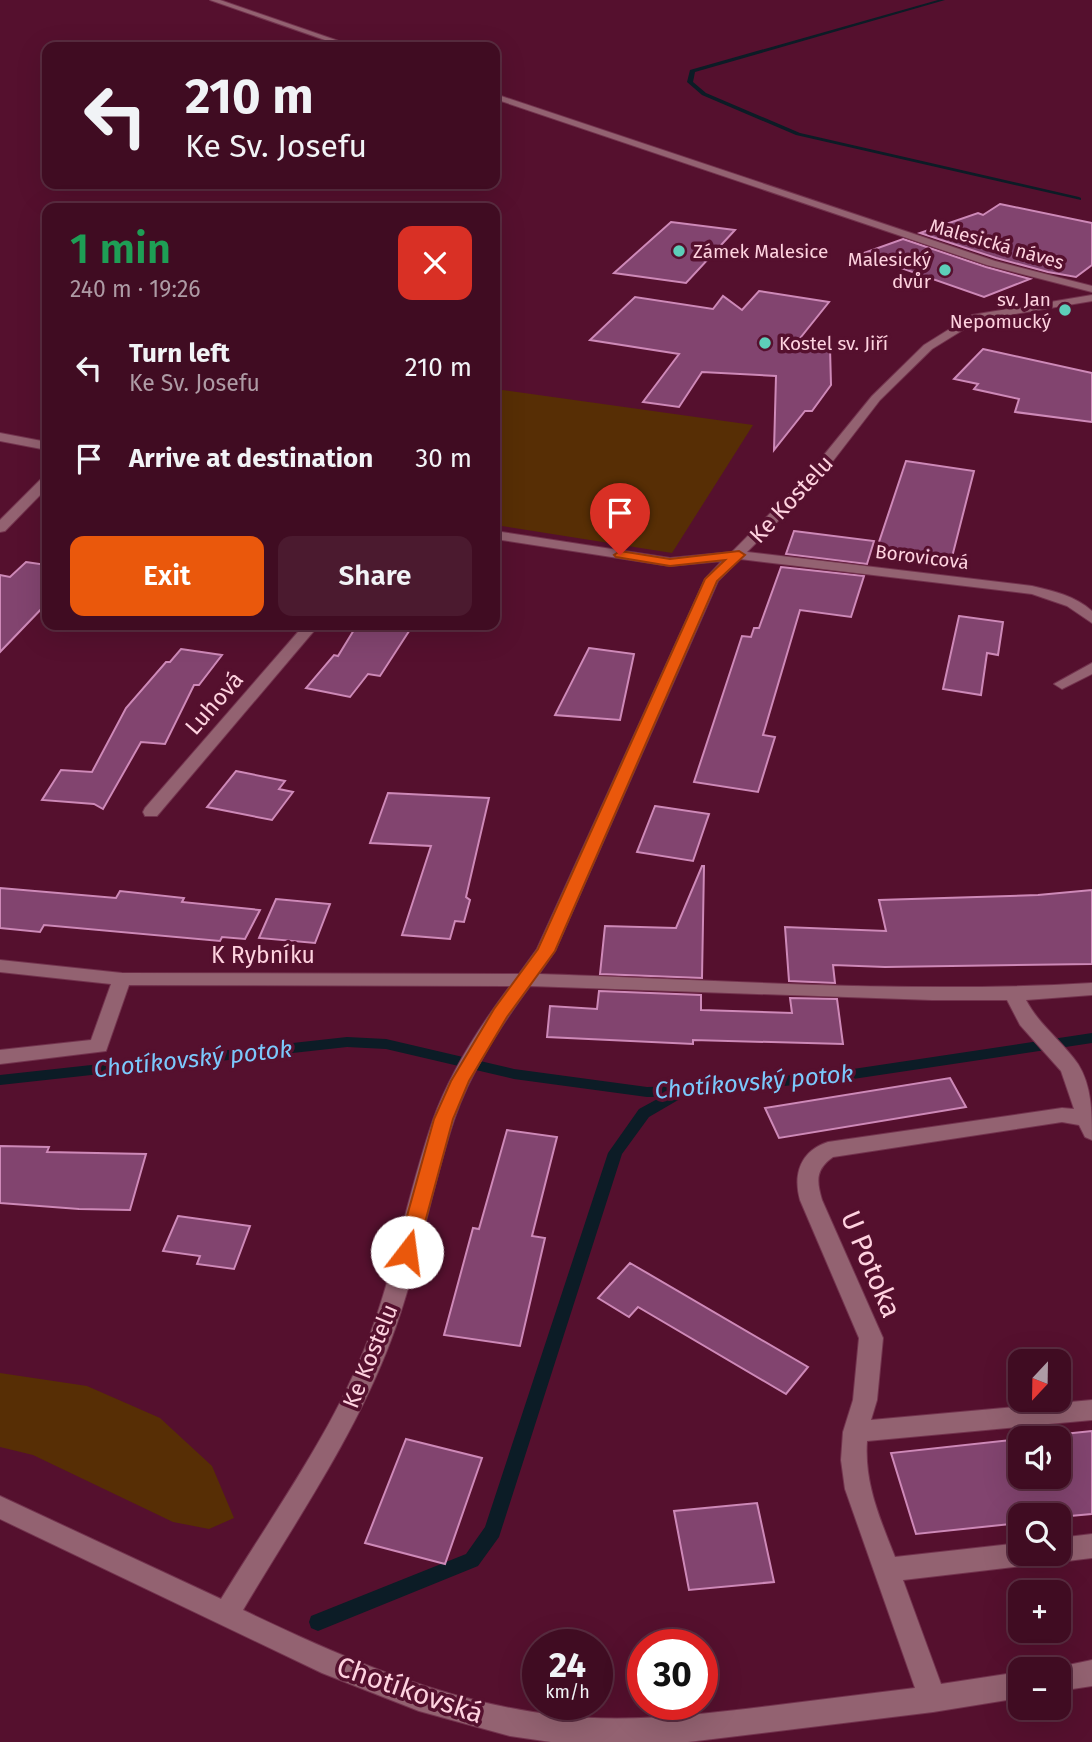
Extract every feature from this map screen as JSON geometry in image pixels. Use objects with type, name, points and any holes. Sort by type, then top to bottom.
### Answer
[{"type":"street","points":[[213,0],[337,42]]},
{"type":"street","name":"Malesická náves","points":[[500,98],[991,263],[1092,289]]},
{"type":"street","name":"Ke Kostelu","points":[[226,1614],[345,1417],[362,1383],[394,1299],[444,1119],[460,1081],[500,1013],[546,951],[712,579],[739,555],[817,474],[876,398],[928,347],[976,317],[1092,298]]},
{"type":"street","points":[[0,437],[42,445]]},
{"type":"street","points":[[0,528],[42,486]]},
{"type":"street","name":"Borovicová","points":[[500,536],[670,562],[739,555],[1032,590],[1063,598],[1083,608],[1092,619]]},
{"type":"street","name":"Luhová","points":[[151,812],[308,630]]},
{"type":"street","points":[[1062,684],[1092,667]]},
{"type":"street","name":"K Rybníku","points":[[0,966],[122,979],[527,980]]},
{"type":"street","points":[[0,1057],[99,1046],[122,979]]},
{"type":"street","points":[[527,980],[776,990],[1013,994],[1092,989]]},
{"type":"street","name":"U Potoka","points":[[1013,994],[1027,1020],[1070,1068],[1090,1123]]},
{"type":"street","name":"U Potoka","points":[[933,1699],[857,1489],[853,1460],[855,1432],[865,1400],[871,1338],[811,1200],[806,1182],[807,1170],[816,1158],[828,1150],[1062,1115],[1090,1123]]},
{"type":"street","points":[[855,1432],[1092,1410]]},
{"type":"street","name":"Chotíkovská","points":[[0,1507],[310,1655],[408,1694],[500,1720],[555,1729],[608,1733],[699,1728],[1008,1687]]},
{"type":"street","points":[[1071,1549],[1092,1546]]},
{"type":"street","points":[[886,1570],[1008,1556]]},
{"type":"street","points":[[1071,1676],[1092,1673]]},
{"type":"shaded area","points":[[500,390],[753,425],[672,553],[500,526]]},
{"type":"shaded area","points":[[0,1373],[87,1386],[160,1418],[212,1466],[234,1518],[209,1529],[173,1522],[33,1455],[0,1447]]},
{"type":"building","points":[[1000,204],[1092,223],[1092,265],[1076,277],[1048,272],[920,233],[978,213],[983,215]]},
{"type":"building","name":"Zámek Malesice","points":[[671,222],[735,230],[686,283],[614,273]]},
{"type":"building","points":[[903,239],[1030,279],[984,297],[861,254]]},
{"type":"building","points":[[759,291],[829,302],[797,342],[830,348],[831,385],[812,411],[805,411],[774,450],[776,376],[702,372],[679,407],[643,402],[679,354],[590,340],[635,297],[713,309],[723,296],[742,310]]},
{"type":"building","points":[[983,349],[1092,373],[1092,422],[1015,412],[1019,399],[974,389],[978,384],[954,379]]},
{"type":"building","points":[[906,461],[974,471],[950,565],[875,554]]},
{"type":"building","points":[[794,531],[874,541],[867,564],[786,554]]},
{"type":"building","points":[[26,562],[42,564],[42,608],[0,652],[0,575],[10,577]]},
{"type":"building","points":[[781,567],[864,576],[851,617],[800,610],[763,735],[775,737],[758,792],[694,782],[742,636],[751,637],[754,628],[759,628]]},
{"type":"building","points":[[959,616],[1003,622],[998,655],[987,653],[981,695],[943,689]]},
{"type":"building","points":[[354,630],[410,630],[380,676],[368,674],[350,697],[306,688],[334,655],[338,656]]},
{"type":"building","points":[[589,648],[634,654],[620,720],[555,715]]},
{"type":"building","points":[[181,649],[222,655],[199,685],[194,685],[165,744],[141,742],[103,809],[94,804],[42,800],[61,770],[92,772],[126,708],[166,662],[170,662]]},
{"type":"building","points":[[236,771],[285,781],[279,789],[293,792],[272,820],[207,807]]},
{"type":"building","points":[[388,793],[489,798],[466,897],[470,900],[464,922],[455,921],[450,939],[402,935],[431,846],[370,843]]},
{"type":"building","points":[[655,806],[709,814],[693,861],[637,852]]},
{"type":"building","points":[[702,866],[702,978],[600,974],[605,926],[676,928]]},
{"type":"building","points":[[0,888],[116,898],[120,891],[184,898],[182,902],[260,910],[245,939],[222,937],[220,941],[44,925],[40,932],[0,928]]},
{"type":"building","points":[[1092,890],[1092,964],[885,967],[833,965],[835,983],[789,981],[785,927],[886,931],[879,900],[1038,895]]},
{"type":"building","points":[[276,899],[330,904],[315,943],[259,938]]},
{"type":"building","points":[[599,991],[701,995],[701,1010],[792,1013],[790,998],[837,999],[843,1044],[693,1040],[693,1044],[547,1037],[550,1006],[597,1009]]},
{"type":"building","points":[[950,1078],[966,1107],[779,1138],[765,1108]]},
{"type":"building","points":[[507,1130],[557,1137],[532,1236],[545,1238],[520,1346],[444,1335],[473,1228],[479,1229]]},
{"type":"building","points":[[0,1146],[49,1147],[47,1152],[146,1154],[130,1210],[79,1209],[0,1203]]},
{"type":"building","points":[[178,1216],[250,1226],[234,1269],[197,1264],[200,1256],[163,1251]]},
{"type":"building","points":[[630,1263],[808,1367],[786,1394],[638,1307],[629,1317],[598,1298]]},
{"type":"building","points":[[1092,1431],[1092,1514],[1071,1516],[1071,1503],[1008,1503],[1008,1524],[916,1534],[891,1453],[1008,1440],[1008,1489],[1071,1489],[1071,1433]]},
{"type":"building","points":[[406,1439],[482,1458],[445,1564],[365,1543]]},
{"type":"building","points":[[757,1503],[774,1582],[689,1590],[674,1511]]},
{"type":"waterway","points":[[943,0],[692,71],[690,82],[704,94],[798,134],[1079,199]]},
{"type":"waterway","name":"Chotíkovský potok","points":[[0,1080],[347,1042],[386,1044],[514,1074],[647,1092],[681,1091],[853,1074],[1092,1038]]},
{"type":"waterway","points":[[318,1622],[472,1560],[493,1531],[615,1153],[644,1113],[680,1092]]},
{"type":"place","name":"Zámek Malesice","points":[[679,251]]},
{"type":"place","name":"Malesický dvůr","points":[[945,270]]},
{"type":"place","name":"sv. Jan Nepomucký","points":[[1065,310]]},
{"type":"place","name":"Kostel sv. Jiří","points":[[765,343]]},
{"type":"route","points":[[407,1252],[444,1119],[460,1081],[500,1013],[546,951],[712,579],[739,555],[670,562],[620,555]]}]
